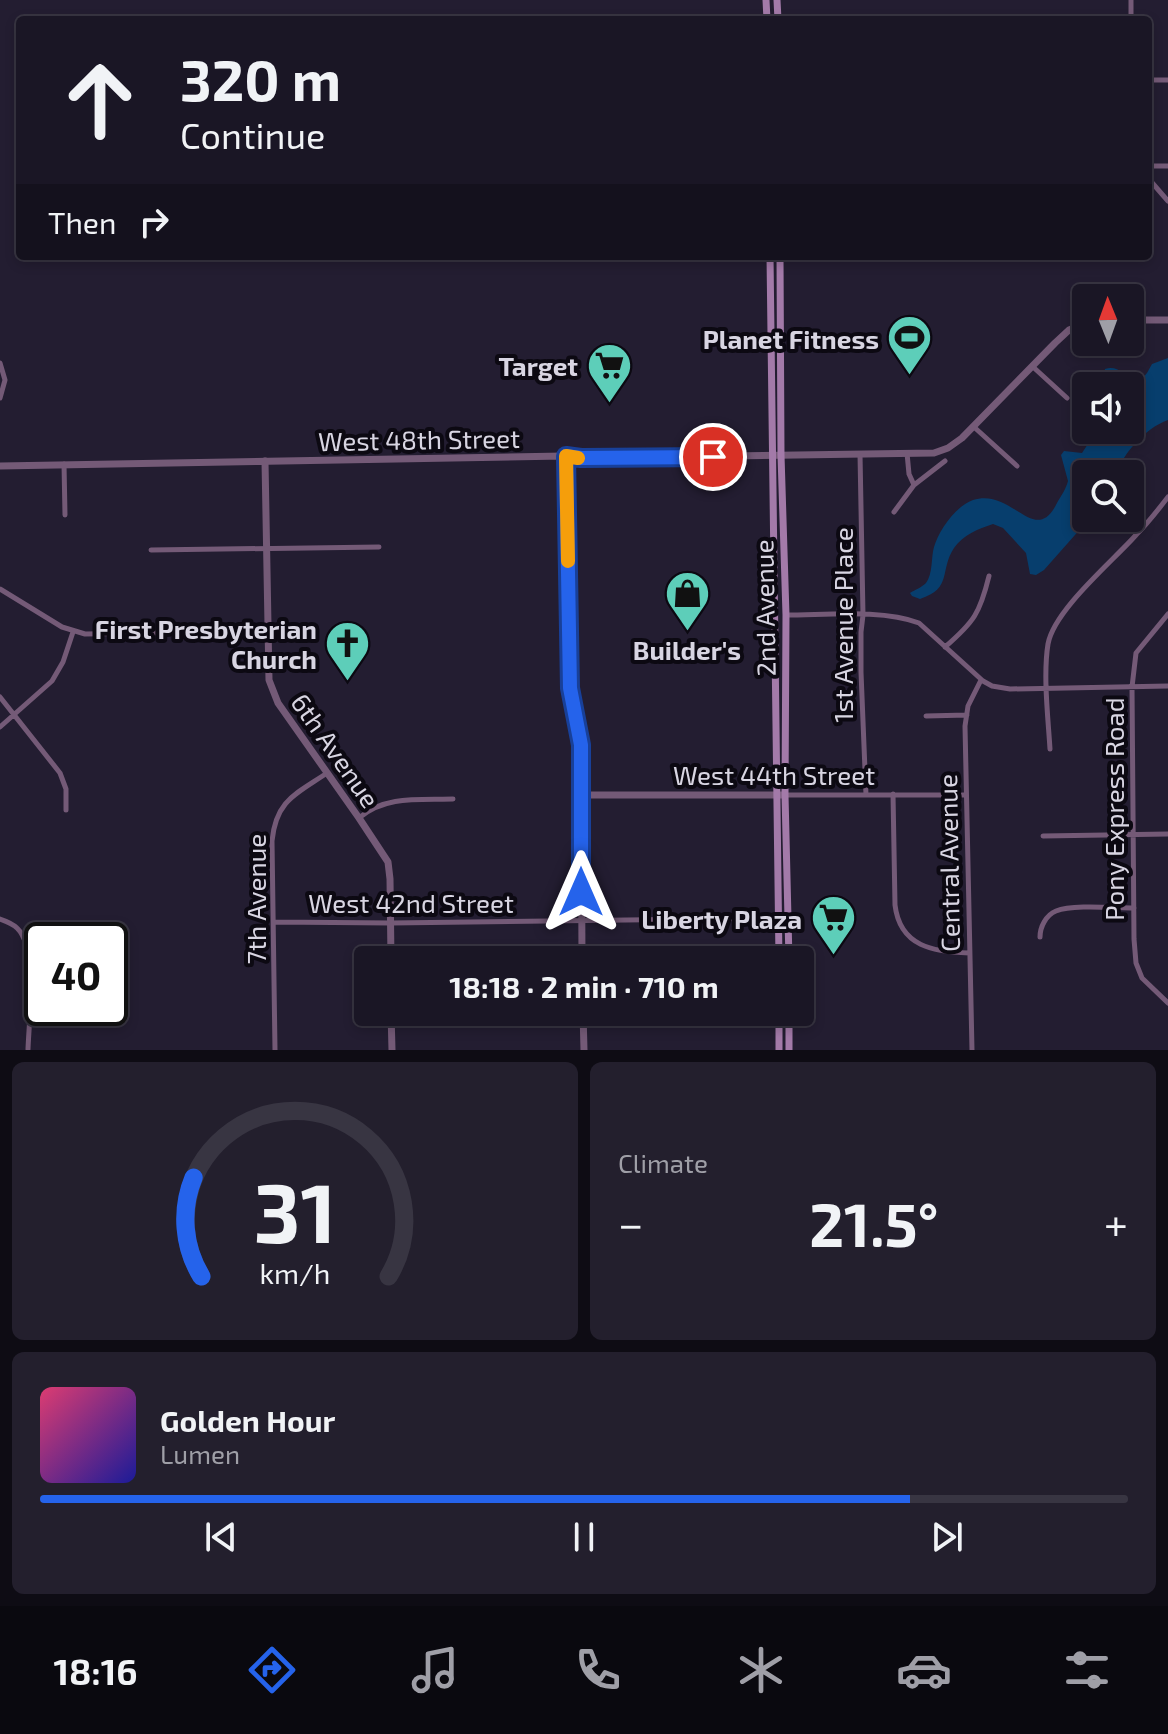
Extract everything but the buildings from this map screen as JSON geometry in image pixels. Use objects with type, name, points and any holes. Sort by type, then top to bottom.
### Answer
[{"type":"main road","name":"2nd Avenue","points":[[770,260],[786,615],[779,946]]},
{"type":"main road","name":"2nd Avenue","points":[[780,260],[777,456],[781,795],[789,946]]},
{"type":"main road","points":[[779,1026],[779,1050]]},
{"type":"main road","points":[[789,1026],[789,1050]]},
{"type":"street","points":[[1152,183],[1168,201]]},
{"type":"street","points":[[1144,320],[1168,320]]},
{"type":"street","name":"West 48th Street","points":[[0,466],[934,453],[948,448],[974,427],[1072,329]]},
{"type":"street","points":[[0,363],[5,380],[0,398]]},
{"type":"street","points":[[1032,366],[1067,398]]},
{"type":"street","points":[[713,427],[713,457]]},
{"type":"street","points":[[974,427],[1017,466]]},
{"type":"street","points":[[907,453],[909,474],[914,485]]},
{"type":"street","name":"1st Avenue Place","points":[[860,454],[861,672],[866,795]]},
{"type":"street","points":[[566,456],[570,688],[581,745],[582,946]]},
{"type":"street","name":"6th Avenue","points":[[265,461],[269,680],[278,703],[388,862],[391,946]]},
{"type":"street","points":[[894,512],[914,485],[945,461]]},
{"type":"street","points":[[64,464],[65,515]]},
{"type":"street","points":[[1050,749],[1048,643],[1059,619],[1168,497]]},
{"type":"street","points":[[151,550],[379,547]]},
{"type":"street","points":[[945,647],[975,618],[983,602],[989,576]]},
{"type":"street","points":[[0,589],[73,632],[96,635],[268,631]]},
{"type":"street","name":"Pony Express Road","points":[[1168,614],[1136,653],[1132,687],[1136,963],[1142,978],[1168,1003]]},
{"type":"street","points":[[786,615],[863,615],[908,619],[919,623],[981,680],[992,686],[1010,689],[1168,686]]},
{"type":"street","points":[[0,727],[52,681],[63,662],[73,632]]},
{"type":"street","name":"Central Avenue","points":[[972,1050],[965,726],[971,698],[981,680]]},
{"type":"street","points":[[0,697],[60,773],[66,789],[66,810]]},
{"type":"street","points":[[926,716],[967,715]]},
{"type":"street","name":"7th Avenue","points":[[275,1050],[272,841],[277,814],[287,801],[327,773]]},
{"type":"street","points":[[893,794],[895,905],[899,922],[910,937],[927,948],[969,953]]},
{"type":"street","name":"West 44th Street","points":[[581,795],[966,795]]},
{"type":"street","points":[[359,818],[367,810],[383,803],[453,799]]},
{"type":"street","points":[[1043,836],[1168,834]]},
{"type":"street","points":[[1040,937],[1040,929],[1054,911],[1134,908]]},
{"type":"street","points":[[0,919],[19,929],[28,947],[31,982],[28,1049]]},
{"type":"street","name":"West 42nd Street","points":[[274,922],[789,919]]},
{"type":"street","points":[[391,1026],[392,1050]]},
{"type":"street","points":[[583,1026],[584,1050]]},
{"type":"water","points":[[1168,358],[1168,420],[1144,436],[1144,376],[1152,364]]},
{"type":"water","points":[[1109,368],[1121,372],[1104,372]]},
{"type":"water","points":[[1088,444],[1135,444],[1123,460],[1072,460],[1072,532],[1078,532],[1044,570],[1036,575],[1030,574],[1026,553],[1003,528],[993,524],[971,533],[958,543],[937,590],[920,599],[912,596],[910,593],[928,579],[936,540],[960,507],[973,500],[987,498],[1040,520],[1049,515],[1068,481],[1061,455],[1064,451],[1082,453]]},
{"type":"slow traffic","points":[[568,561],[566,456],[578,458]]},
{"type":"place","name":"Planet Fitness","points":[[910,377]]},
{"type":"place","name":"Target","points":[[609,404]]},
{"type":"place","name":"Builder's","points":[[687,633]]},
{"type":"place","name":"First Presbyterian Church","points":[[348,682]]},
{"type":"place","name":"Liberty Plaza","points":[[833,957]]},
{"type":"route","points":[[581,892],[581,745],[570,688],[566,456],[713,457]]}]
